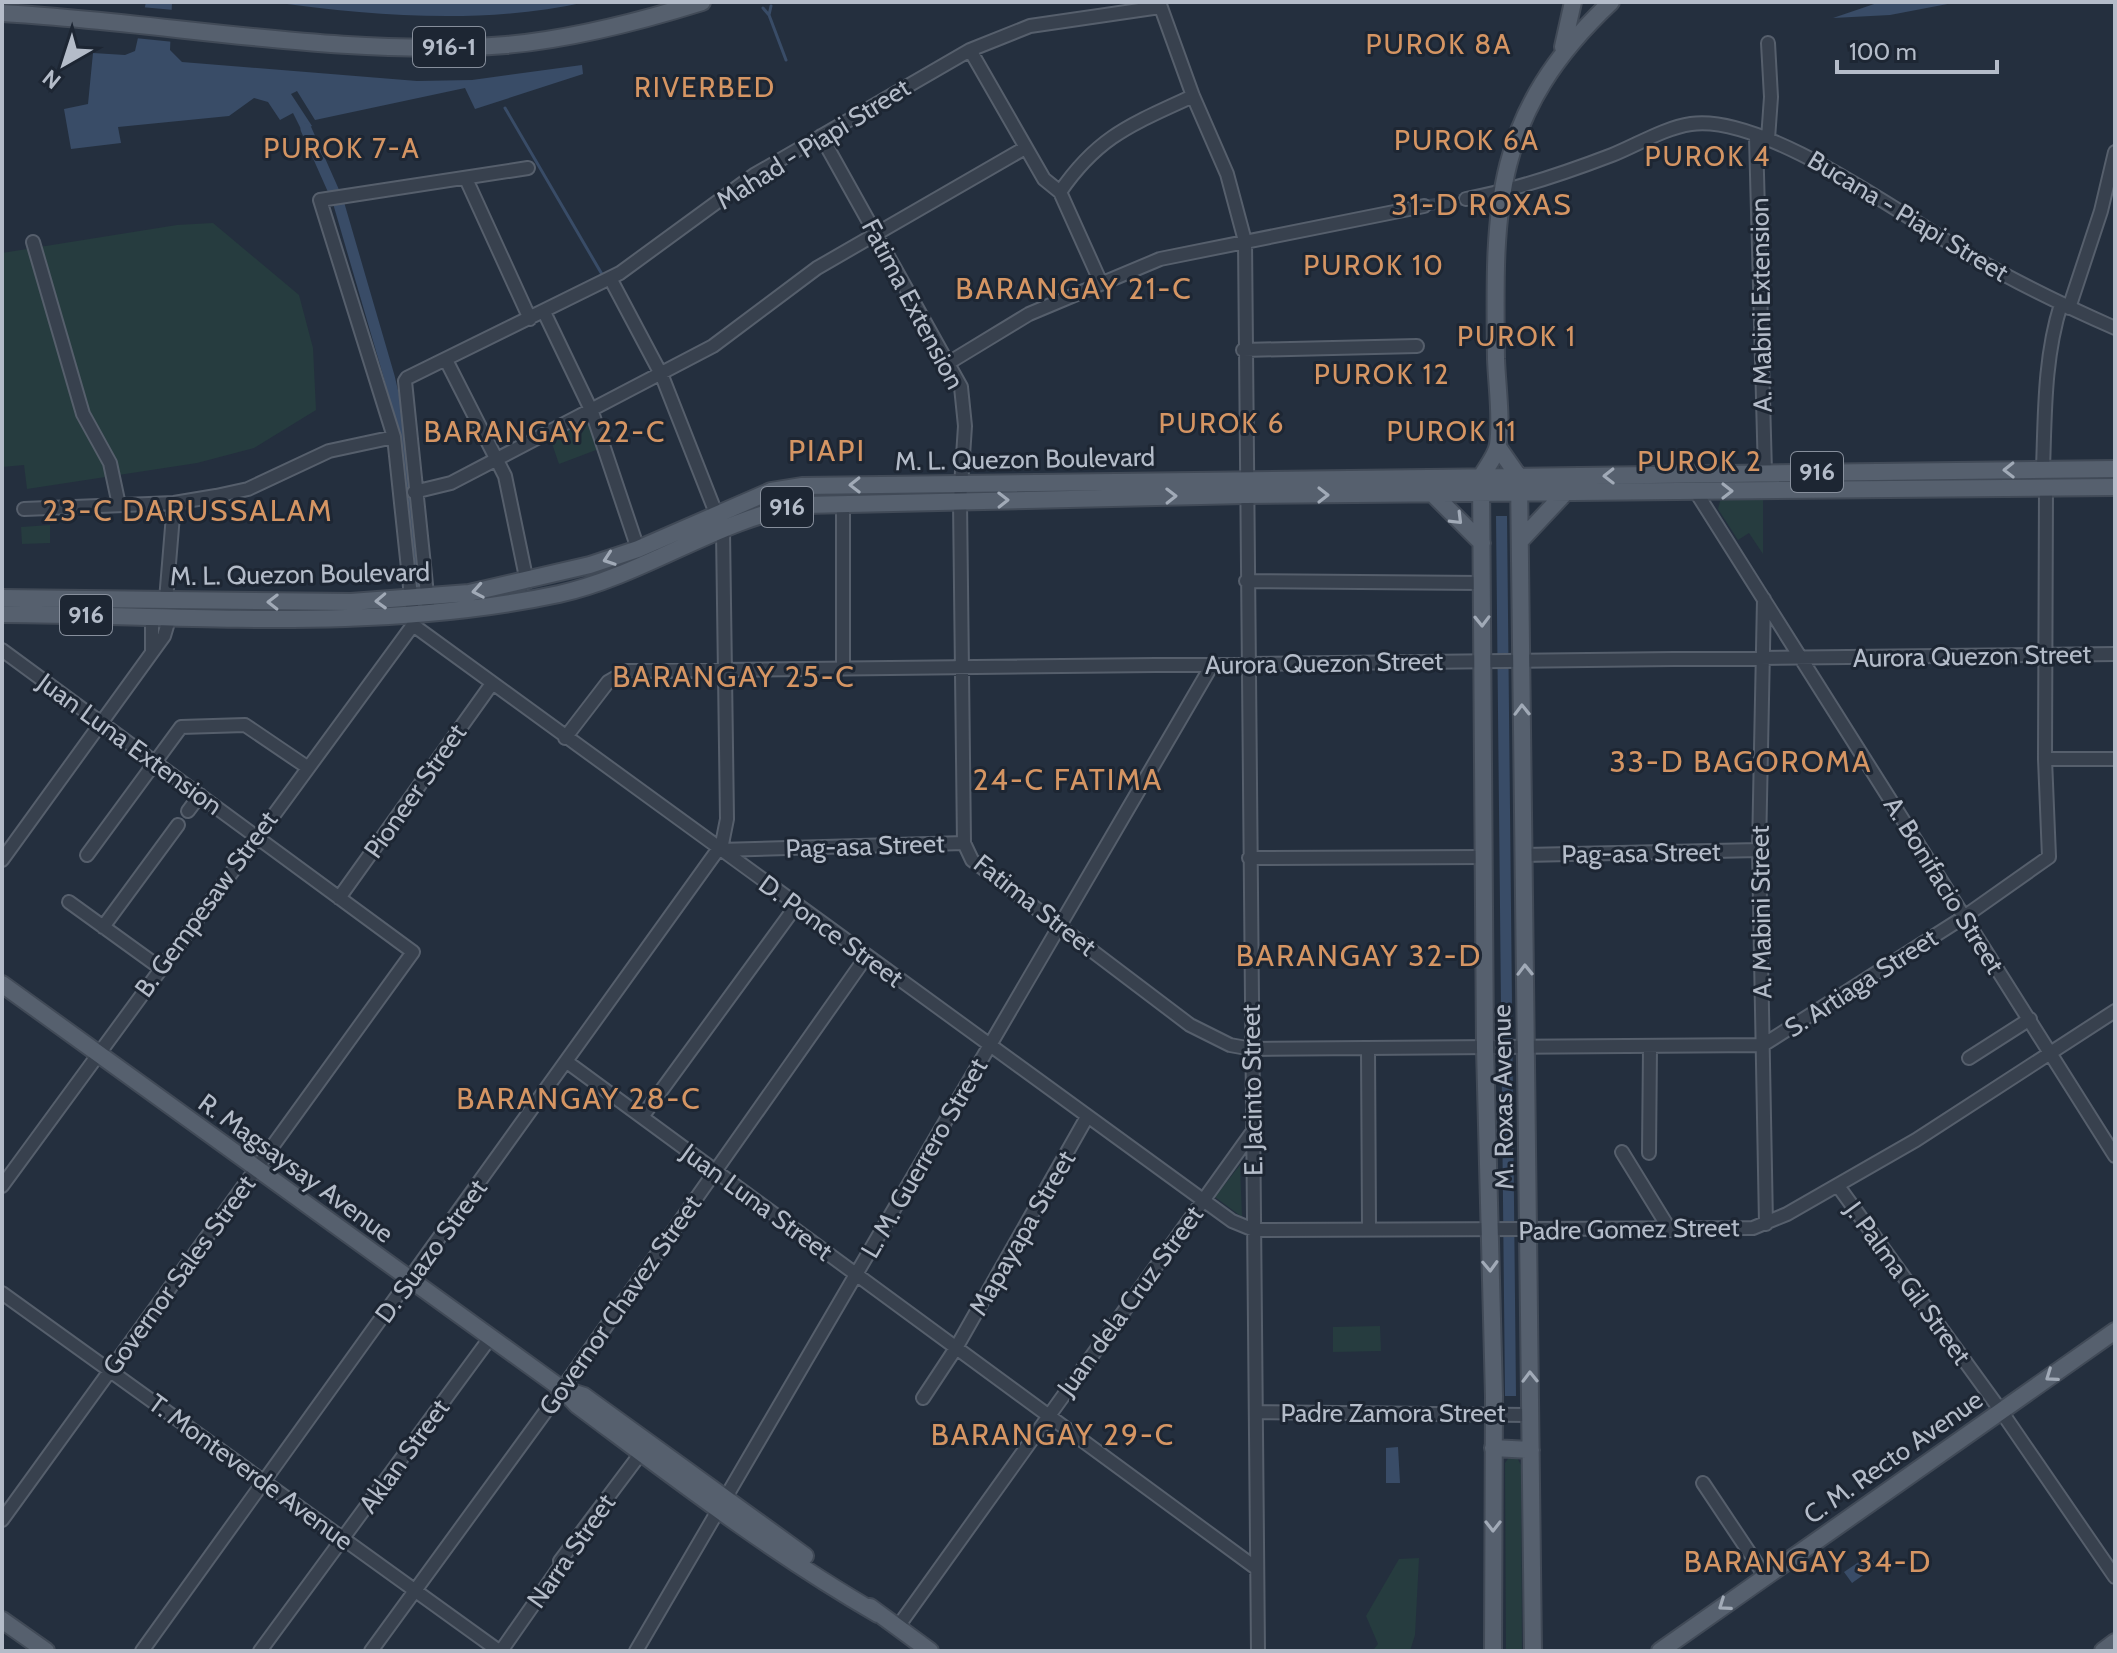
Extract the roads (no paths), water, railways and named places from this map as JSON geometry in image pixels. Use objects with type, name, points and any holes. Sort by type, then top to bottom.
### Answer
[{"type":"main road","name":"916-1","points":[[2,13],[409,47],[494,45],[587,33],[702,2]]},
{"type":"main road","points":[[1559,56],[1573,2]]},
{"type":"main road","points":[[1481,486],[1498,447],[1494,271],[1501,192],[1522,120],[1559,56],[1611,2]]},
{"type":"main road","points":[[1498,447],[1519,485]]},
{"type":"main road","name":"M. L. Quezon Boulevard","points":[[2,598],[168,608],[419,610],[559,594],[609,581],[720,523],[771,491],[802,486],[960,492],[1481,486],[1765,473],[2115,469]]},
{"type":"main road","name":"M. L. Quezon Boulevard","points":[[1519,485],[1565,493],[2115,487]]},
{"type":"main road","name":"M. Roxas Avenue","points":[[1519,485],[1524,855],[1506,1048],[1508,1230],[1530,1415],[1533,1651]]},
{"type":"main road","name":"M. L. Quezon Boulevard","points":[[1245,488],[1433,494],[1481,486]]},
{"type":"main road","name":"M. Roxas Avenue","points":[[1481,486],[1485,857],[1506,1048],[1508,1230],[1493,1413],[1493,1651]]},
{"type":"main road","name":"M. L. Quezon Boulevard","points":[[419,610],[785,507],[960,492]]},
{"type":"main road","points":[[1520,541],[1565,493]]},
{"type":"main road","points":[[1433,494],[1482,543]]},
{"type":"main road","name":"M. L. Quezon Boulevard","points":[[2,614],[152,616],[168,608]]},
{"type":"main road","name":"R. Magsaysay Avenue","points":[[2,984],[562,1389],[577,1405],[641,1453],[722,1503]]},
{"type":"main road","name":"C. M. Recto Avenue","points":[[1660,1651],[2115,1331]]},
{"type":"main road","name":"R. Magsaysay Avenue","points":[[562,1389],[584,1396],[824,1583],[878,1614],[930,1651]]},
{"type":"main road","points":[[1493,1448],[1531,1450]]},
{"type":"main road","points":[[2,1620],[46,1651]]},
{"type":"main road","points":[[2103,1651],[2115,1642]]},
{"type":"street","name":"Mahad - Piapi Street","points":[[414,492],[405,381],[610,278],[678,233],[754,175],[970,50],[1030,26],[1159,5]]},
{"type":"street","name":"E. Jacinto Street","points":[[1159,5],[1193,96],[1232,186],[1245,241],[1243,350],[1258,1651]]},
{"type":"street","name":"A. Mabini Extension","points":[[1765,473],[1762,138],[1771,97],[1768,43]]},
{"type":"street","points":[[970,50],[1044,179],[1060,192],[1101,283]]},
{"type":"street","points":[[1060,192],[1082,160],[1101,142],[1193,96]]},
{"type":"street","name":"Bucana - Piapi Street","points":[[1466,199],[1501,192],[1693,123],[1796,149],[1905,218],[2065,306],[2115,328]]},
{"type":"street","name":"Fatima Extension","points":[[821,136],[950,362],[961,387],[964,408],[960,492]]},
{"type":"street","points":[[419,610],[414,492],[451,483],[662,376],[713,346],[817,268],[1025,148]]},
{"type":"street","points":[[2043,469],[2047,375],[2053,330],[2101,211],[2115,152]]},
{"type":"street","points":[[419,610],[394,437],[320,200],[467,181],[528,168]]},
{"type":"street","points":[[467,181],[530,319]]},
{"type":"street","points":[[950,362],[1029,314],[1160,259],[1424,206]]},
{"type":"street","points":[[33,242],[83,414],[110,463],[119,505]]},
{"type":"street","points":[[610,278],[662,376],[720,523],[726,669],[727,819],[719,850]]},
{"type":"street","points":[[544,312],[592,412],[638,549]]},
{"type":"street","points":[[1243,350],[1417,346]]},
{"type":"street","points":[[446,360],[505,476],[527,582]]},
{"type":"street","points":[[24,509],[174,503],[248,489],[329,451],[394,437]]},
{"type":"street","name":"S. Artiaga Street","points":[[1763,1045],[1964,917],[2049,857],[2045,759],[2046,488]]},
{"type":"street","name":"Fatima Street","points":[[960,492],[964,843],[976,863],[1190,1025],[1230,1045],[1252,1049],[1763,1045]]},
{"type":"street","name":"A. Bonifacio Street","points":[[1696,492],[2115,1156]]},
{"type":"street","points":[[2,860],[169,627],[174,503]]},
{"type":"street","points":[[843,503],[843,667]]},
{"type":"street","points":[[1246,581],[1482,583]]},
{"type":"street","name":"A. Mabini Street","points":[[1764,599],[1759,850],[1766,1224]]},
{"type":"street","name":"D. Ponce Street","points":[[419,610],[491,685],[1232,1221],[1254,1230]]},
{"type":"street","name":"B. Gempesaw Street","points":[[2,1186],[419,610]]},
{"type":"street","points":[[152,616],[152,652]]},
{"type":"street","name":"Juan Luna Extension","points":[[2,650],[413,952]]},
{"type":"street","name":"Aurora Quezon Street","points":[[565,738],[603,688],[619,673],[843,667],[1247,666],[2115,654]]},
{"type":"street","name":"L. M. Guerrero Street","points":[[636,1651],[1212,665]]},
{"type":"street","name":"Pioneer Street","points":[[339,898],[491,685]]},
{"type":"street","points":[[87,855],[181,727],[233,724],[255,728],[307,767]]},
{"type":"street","points":[[2045,759],[2115,759]]},
{"type":"street","points":[[188,811],[200,795]]},
{"type":"street","points":[[103,927],[178,825]]},
{"type":"street","name":"Pag-asa Street","points":[[719,850],[964,843]]},
{"type":"street","name":"D. Suazo Street","points":[[142,1651],[719,850]]},
{"type":"street","name":"Pag-asa Street","points":[[1524,855],[1759,850]]},
{"type":"street","points":[[1249,858],[1485,857]]},
{"type":"street","points":[[69,902],[159,967]]},
{"type":"street","points":[[642,1117],[796,906]]},
{"type":"street","name":"Governor Sales Street","points":[[2,1520],[413,952]]},
{"type":"street","name":"Governor Chavez Street","points":[[371,1651],[562,1389],[866,957]]},
{"type":"street","name":"Padre Gomez Street","points":[[1254,1230],[1747,1229],[1766,1224],[1916,1140],[2115,1011]]},
{"type":"street","points":[[1969,1058],[2030,1019]]},
{"type":"street","points":[[1368,1048],[1369,1229]]},
{"type":"street","points":[[1649,1153],[1650,1048]]},
{"type":"street","name":"Juan Luna Street","points":[[567,1062],[1256,1568]]},
{"type":"street","name":"Mapayapa Street","points":[[923,1398],[956,1348],[1087,1117]]},
{"type":"street","name":"Juan dela Cruz Street","points":[[897,1628],[1253,1131]]},
{"type":"street","points":[[1622,1152],[1670,1230]]},
{"type":"street","name":"J. Palma Gil Street","points":[[1838,1186],[2001,1411],[2115,1577]]},
{"type":"street","name":"T. Monteverde Avenue","points":[[2,1293],[500,1651]]},
{"type":"street","name":"Aklan Street","points":[[260,1651],[490,1338]]},
{"type":"street","name":"Padre Zamora Street","points":[[1256,1412],[1530,1415]]},
{"type":"street","name":"Narra Street","points":[[500,1651],[560,1561],[641,1453]]},
{"type":"street","points":[[1703,1483],[1765,1576]]},
{"type":"water","points":[[146,2],[172,2],[170,50],[182,62],[417,81],[472,80],[582,65],[583,74],[475,109],[465,88],[315,120],[297,91],[291,94],[312,126],[302,131],[293,113],[280,120],[268,102],[254,98],[229,116],[118,127],[121,143],[71,149],[64,109],[88,104],[93,53],[125,55],[135,51]]},
{"type":"water","points":[[271,2],[586,2],[508,14],[429,16]]},
{"type":"water","points":[[1880,2],[1958,2],[1890,15],[1833,18]]},
{"type":"water","points":[[1496,516],[1507,516],[1516,1396],[1505,1396]]},
{"type":"water","points":[[1398,1447],[1400,1483],[1386,1483],[1386,1448]]},
{"type":"water","points":[[1869,1555],[1876,1566],[1852,1583],[1844,1572]]},
{"type":"waterway","points":[[769,15],[771,6]]},
{"type":"waterway","points":[[763,8],[769,15],[786,60]]},
{"type":"waterway","points":[[505,108],[603,276]]},
{"type":"waterway","points":[[306,129],[338,201],[389,376],[401,427],[417,592]]},
{"type":"tunnel","points":[[1424,206],[1466,199]]},
{"type":"district","name":"PUROK 8A","points":[[1439,44]]},
{"type":"district","name":"RIVERBED","points":[[705,87]]},
{"type":"district","name":"PUROK 6A","points":[[1467,140]]},
{"type":"district","name":"PUROK 7-A","points":[[342,148]]},
{"type":"district","name":"PUROK 4","points":[[1708,156]]},
{"type":"district","name":"31-D ROXAS","points":[[1482,205]]},
{"type":"district","name":"PUROK 10","points":[[1374,265]]},
{"type":"district","name":"BARANGAY 21-C","points":[[1074,289]]},
{"type":"district","name":"PUROK 1","points":[[1517,336]]},
{"type":"district","name":"PUROK 12","points":[[1382,374]]},
{"type":"district","name":"PUROK 6","points":[[1222,423]]},
{"type":"district","name":"PUROK 11","points":[[1452,431]]},
{"type":"district","name":"BARANGAY 22-C","points":[[545,432]]},
{"type":"district","name":"PIAPI","points":[[827,451]]},
{"type":"district","name":"PUROK 2","points":[[1700,461]]},
{"type":"district","name":"23-C DARUSSALAM","points":[[188,511]]},
{"type":"district","name":"BARANGAY 25-C","points":[[734,677]]},
{"type":"district","name":"33-D BAGOROMA","points":[[1741,762]]},
{"type":"district","name":"24-C FATIMA","points":[[1068,780]]},
{"type":"district","name":"BARANGAY 32-D","points":[[1359,956]]},
{"type":"district","name":"BARANGAY 28-C","points":[[579,1099]]},
{"type":"district","name":"BARANGAY 29-C","points":[[1053,1435]]},
{"type":"district","name":"BARANGAY 34-D","points":[[1808,1562]]}]
